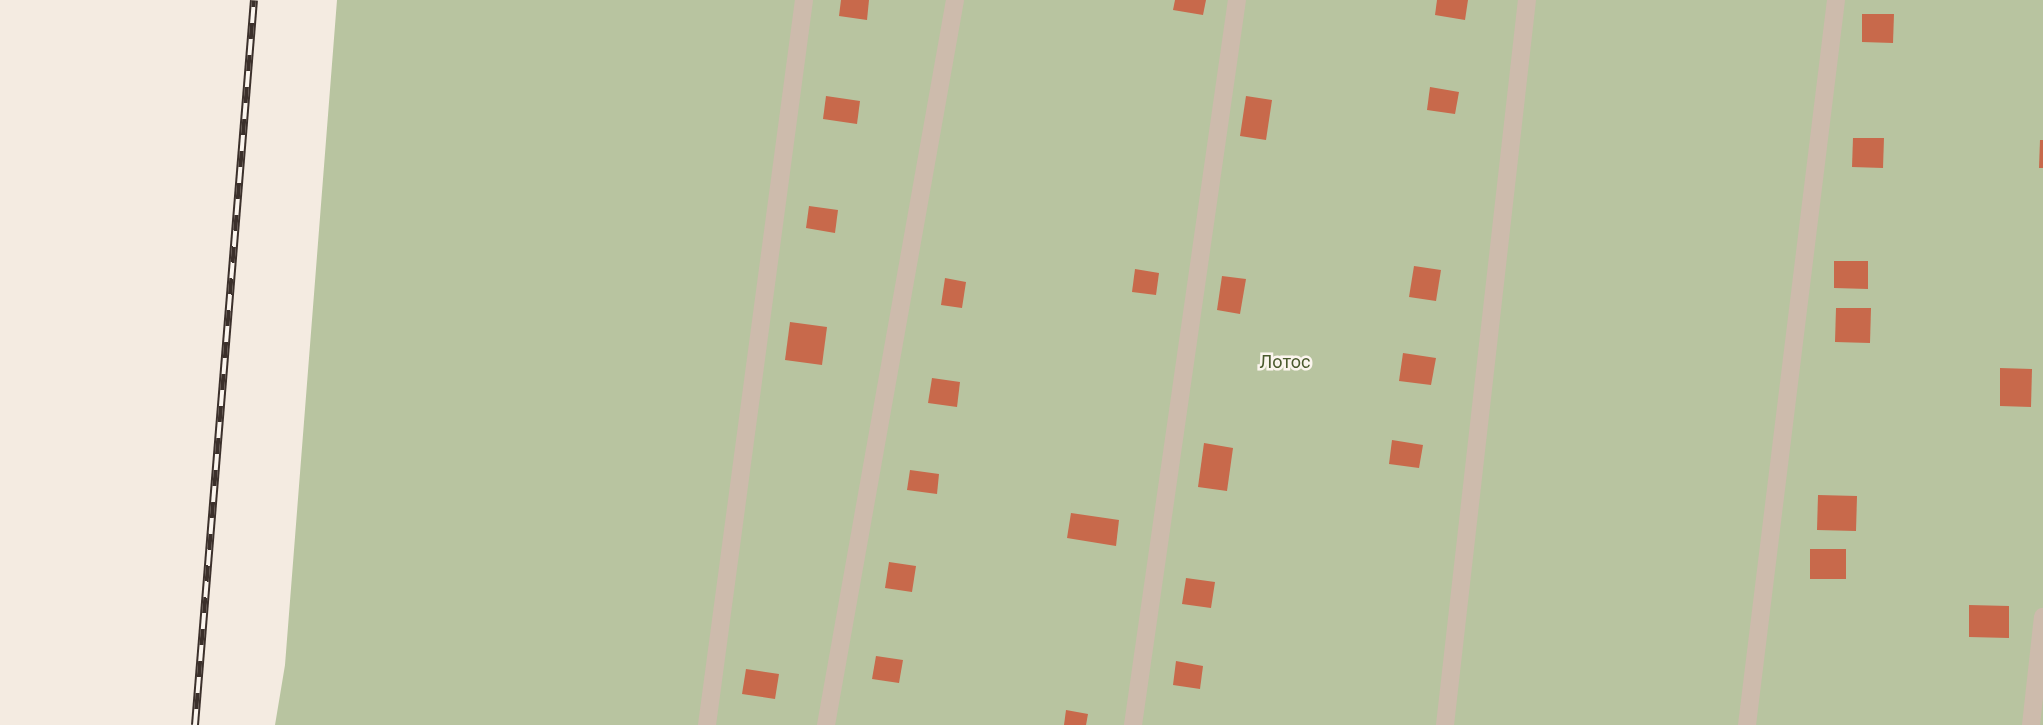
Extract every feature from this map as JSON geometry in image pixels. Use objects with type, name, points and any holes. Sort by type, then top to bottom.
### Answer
[{"type":"lane","points":[[707,725],[804,0]]},
{"type":"lane","points":[[826,725],[956,0]]},
{"type":"lane","points":[[1133,725],[1237,0]]},
{"type":"lane","points":[[1445,725],[1527,0]]},
{"type":"lane","points":[[1747,725],[1836,0]]},
{"type":"lane","points":[[2031,725],[2043,617]]},
{"type":"green space","name":"Лотос","points":[[337,0],[2043,0],[2043,725],[275,725],[285,665]]},
{"type":"building","points":[[841,0],[869,0],[867,20],[839,16]]},
{"type":"building","points":[[1175,0],[1206,0],[1203,15],[1173,10]]},
{"type":"building","points":[[1437,0],[1468,0],[1465,20],[1435,15]]},
{"type":"building","points":[[1862,14],[1894,14],[1893,43],[1862,42]]},
{"type":"building","points":[[1430,87],[1459,92],[1455,114],[1427,110]]},
{"type":"building","points":[[826,96],[860,101],[857,124],[823,119]]},
{"type":"building","points":[[1246,96],[1272,100],[1266,140],[1240,136]]},
{"type":"building","points":[[1853,138],[1884,138],[1883,168],[1852,167]]},
{"type":"building","points":[[2040,140],[2043,140],[2043,168],[2039,168]]},
{"type":"building","points":[[809,206],[838,210],[835,233],[806,228]]},
{"type":"building","points":[[1834,261],[1868,261],[1868,289],[1834,288]]},
{"type":"building","points":[[1414,266],[1441,270],[1436,301],[1409,297]]},
{"type":"building","points":[[1135,269],[1159,273],[1156,295],[1132,292]]},
{"type":"building","points":[[1222,276],[1246,279],[1240,314],[1217,310]]},
{"type":"building","points":[[945,278],[966,282],[962,308],[941,305]]},
{"type":"building","points":[[1836,308],[1871,308],[1870,343],[1835,342]]},
{"type":"building","points":[[790,322],[827,327],[822,365],[785,360]]},
{"type":"building","points":[[1403,353],[1436,358],[1431,385],[1399,381]]},
{"type":"building","points":[[2000,368],[2032,369],[2031,407],[2000,406]]},
{"type":"building","points":[[932,378],[960,382],[957,407],[928,403]]},
{"type":"building","points":[[1392,440],[1423,445],[1419,468],[1389,464]]},
{"type":"building","points":[[1204,443],[1233,448],[1227,491],[1198,487]]},
{"type":"building","points":[[910,470],[939,474],[937,494],[907,490]]},
{"type":"building","points":[[1818,495],[1857,496],[1856,531],[1817,530]]},
{"type":"building","points":[[1071,513],[1119,520],[1116,546],[1067,538]]},
{"type":"building","points":[[1810,549],[1846,549],[1846,579],[1810,579]]},
{"type":"building","points":[[889,562],[916,566],[912,592],[885,588]]},
{"type":"building","points":[[1186,578],[1215,582],[1211,608],[1182,604]]},
{"type":"building","points":[[1969,605],[2009,606],[2009,638],[1969,637]]},
{"type":"building","points":[[876,656],[903,660],[899,683],[872,679]]},
{"type":"building","points":[[1176,661],[1203,666],[1200,689],[1173,685]]},
{"type":"building","points":[[746,669],[779,674],[775,699],[742,694]]},
{"type":"building","points":[[1066,710],[1088,714],[1086,725],[1064,725]]},
{"type":"railway","points":[[195,725],[254,0]]}]
